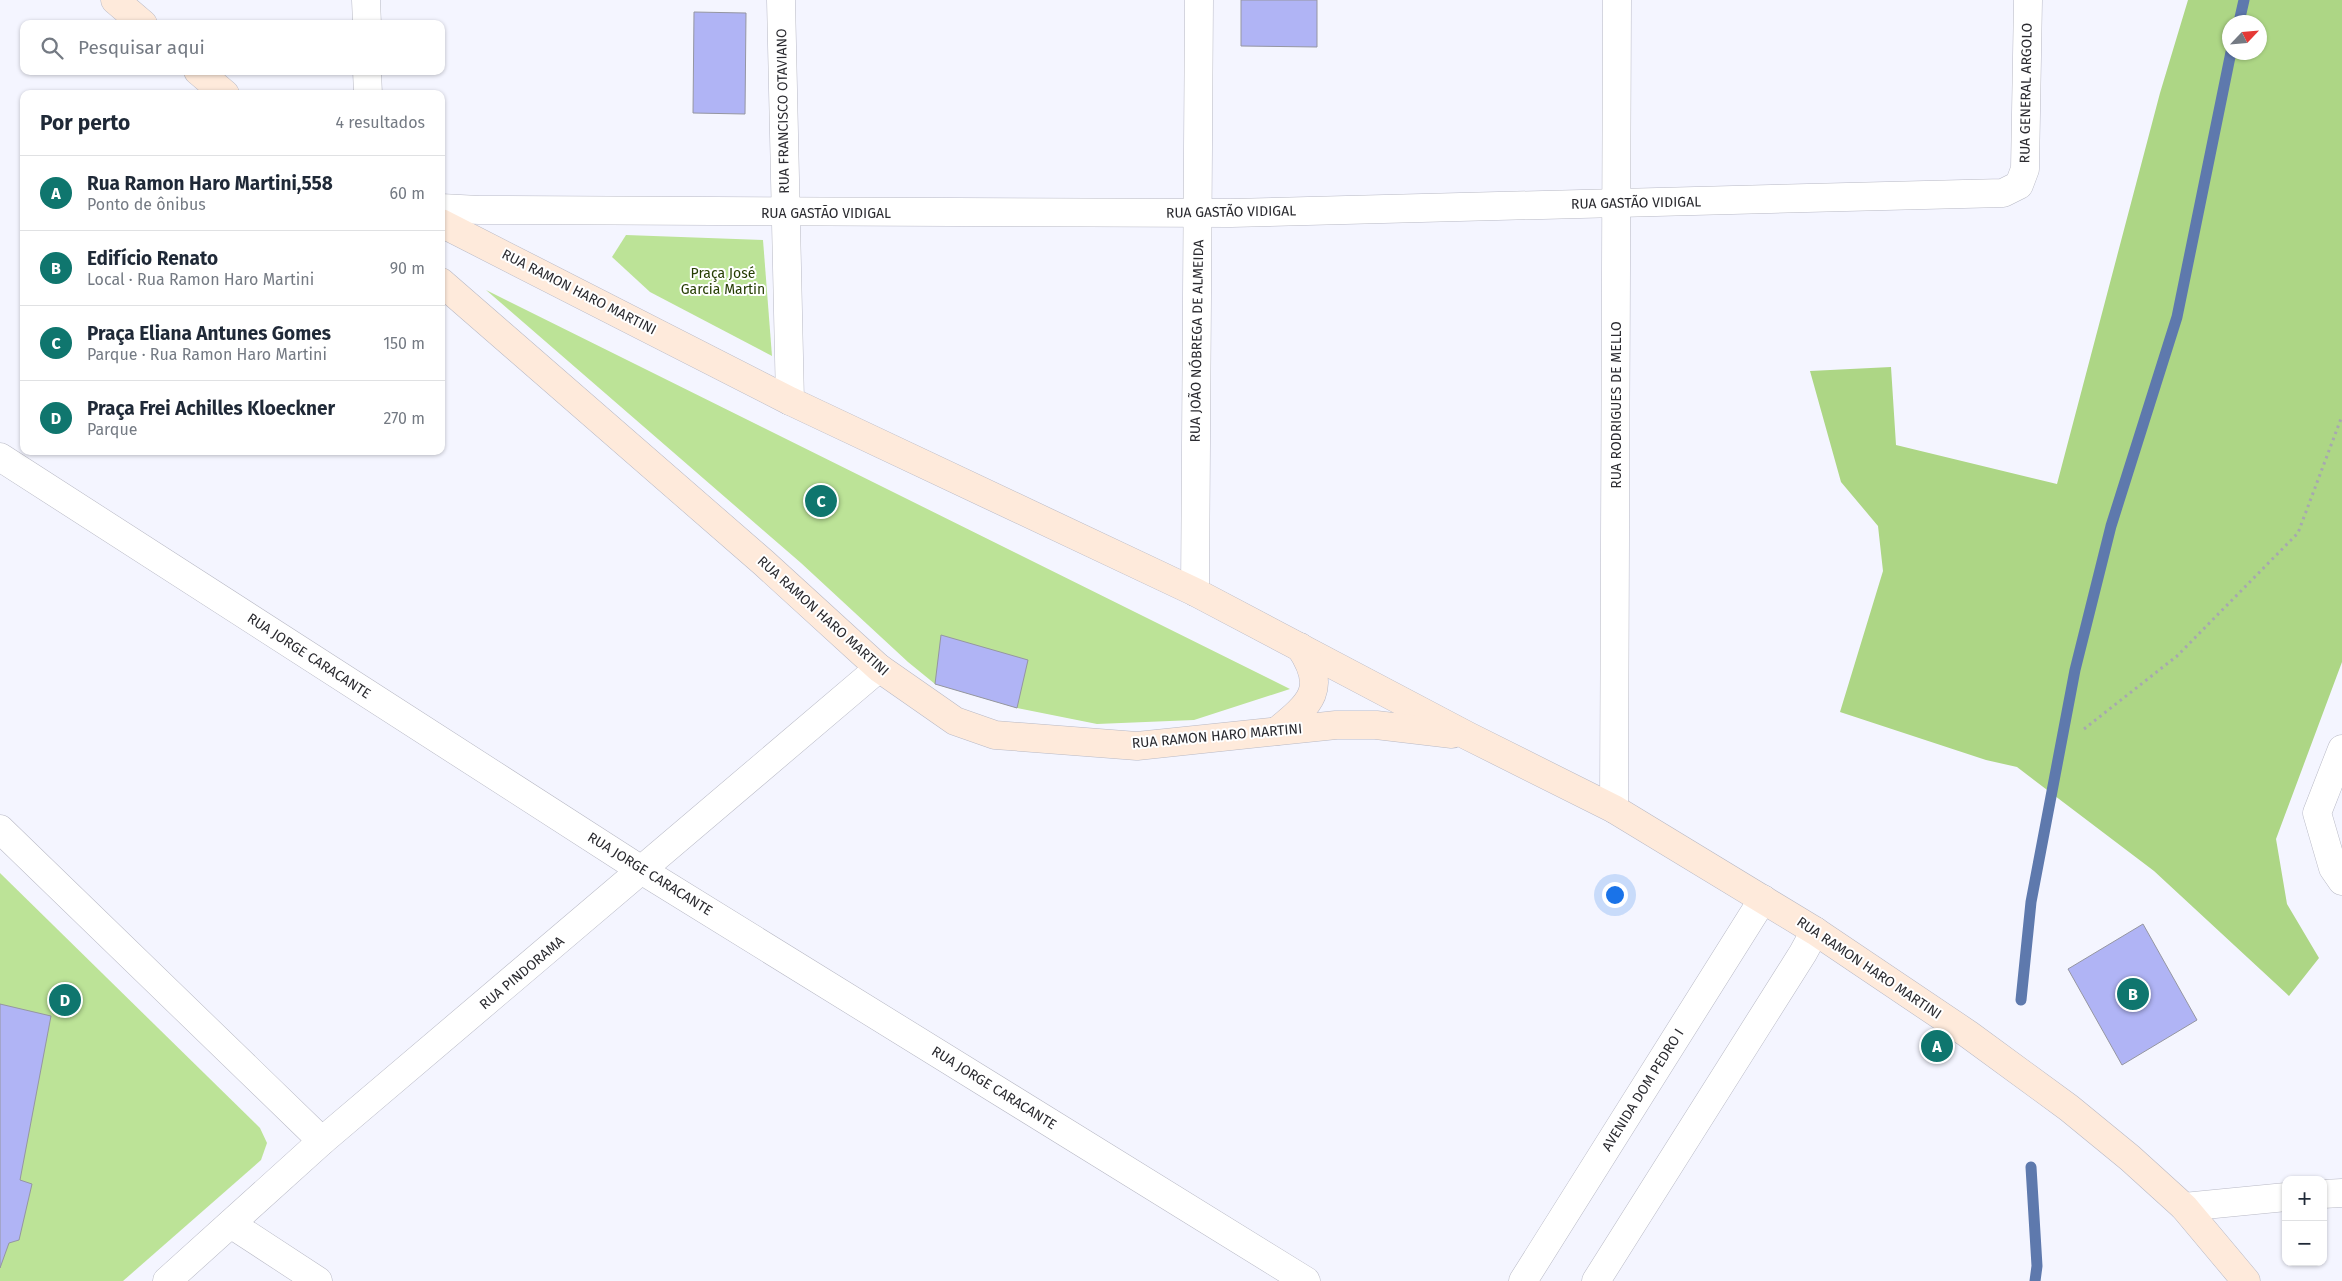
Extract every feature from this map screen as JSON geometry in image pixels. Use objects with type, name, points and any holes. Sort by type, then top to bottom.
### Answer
[{"type":"main road","points":[[115,0],[138,20]]},
{"type":"main road","points":[[203,75],[220,90]]},
{"type":"main road","name":"RUA RAMON HARO MARTINI","points":[[445,224],[790,401],[1195,592],[1468,736],[1614,809],[1814,931],[1968,1034],[2069,1108],[2130,1158],[2184,1207],[2240,1276]]},
{"type":"main road","name":"RUA RAMON HARO MARTINI","points":[[445,285],[764,563],[879,668],[955,721],[995,735],[1137,746],[1336,725],[1376,725],[1468,736]]},
{"type":"main road","points":[[1277,731],[1298,714],[1310,698],[1315,680],[1312,665],[1300,647]]},
{"type":"street","points":[[366,0],[367,20]]},
{"type":"street","name":"RUA FRANCISCO OTAVIANO","points":[[782,0],[790,401]]},
{"type":"street","name":"RUA JOÃO NÓBREGA DE ALMEIDA","points":[[1195,592],[1199,0]]},
{"type":"street","name":"RUA RODRIGUES DE MELLO","points":[[1614,809],[1617,0]]},
{"type":"street","name":"RUA GENERAL ARGOLO","points":[[2019,185],[2025,169],[2028,0]]},
{"type":"street","points":[[367,75],[368,90]]},
{"type":"street","name":"RUA GASTÃO VIDIGAL","points":[[445,208],[785,213],[1198,214],[2003,193],[2019,185]]},
{"type":"street","name":"RUA JORGE CARACANTE","points":[[0,457],[643,871],[1306,1281]]},
{"type":"street","name":"RUA PINDORAMA","points":[[167,1281],[322,1141],[643,871],[879,668]]},
{"type":"street","points":[[2338,874],[2317,813],[2342,749]]},
{"type":"street","points":[[0,829],[322,1141]]},
{"type":"street","name":"AVENIDA DOM PEDRO I","points":[[1522,1281],[1763,899]]},
{"type":"street","points":[[1596,1281],[1798,961],[1814,931]]},
{"type":"street","points":[[2327,1194],[2342,1193]]},
{"type":"street","points":[[2184,1207],[2282,1197]]},
{"type":"street","points":[[231,1224],[318,1281]]},
{"type":"path","points":[[2084,729],[2177,656],[2298,533],[2342,416]]},
{"type":"green space","points":[[2188,0],[2342,0],[2342,662],[2276,839],[2287,904],[2319,958],[2289,996],[2154,871],[2017,767],[1986,760],[1840,712],[1883,571],[1878,526],[1841,482],[1810,371],[1891,367],[1896,445],[2057,484],[2160,93]]},
{"type":"green space","name":"Praça José Garcia Martin","points":[[626,235],[763,240],[772,356],[650,292],[612,257]]},
{"type":"green space","points":[[486,290],[1290,689],[1194,720],[1097,724],[1017,708],[935,684],[908,662],[801,563]]},
{"type":"green space","points":[[0,873],[260,1128],[267,1143],[261,1160],[123,1281],[0,1281]]},
{"type":"building","points":[[1241,0],[1317,0],[1317,47],[1241,46]]},
{"type":"building","points":[[694,12],[746,13],[745,114],[693,113]]},
{"type":"building","points":[[941,635],[1028,660],[1017,708],[935,684]]},
{"type":"building","points":[[2143,924],[2197,1020],[2122,1065],[2068,969]]},
{"type":"building","points":[[0,1004],[51,1016],[20,1180],[32,1184],[19,1240],[9,1243],[0,1268]]},
{"type":"waterway","points":[[2241,15],[2244,0]]},
{"type":"waterway","points":[[2021,1000],[2031,902],[2075,670],[2111,526],[2177,317],[2229,60]]},
{"type":"waterway","points":[[2031,1167],[2037,1266],[2035,1281]]},
{"type":"place","name":"Praça Eliana Antunes Gomes","points":[[821,501]]},
{"type":"place","name":"Edifício Renato","points":[[2133,994]]},
{"type":"place","name":"Praça Frei Achilles Kloeckner","points":[[65,1000]]},
{"type":"place","name":"Rua Ramon Haro Martini,558","points":[[1937,1046]]}]
